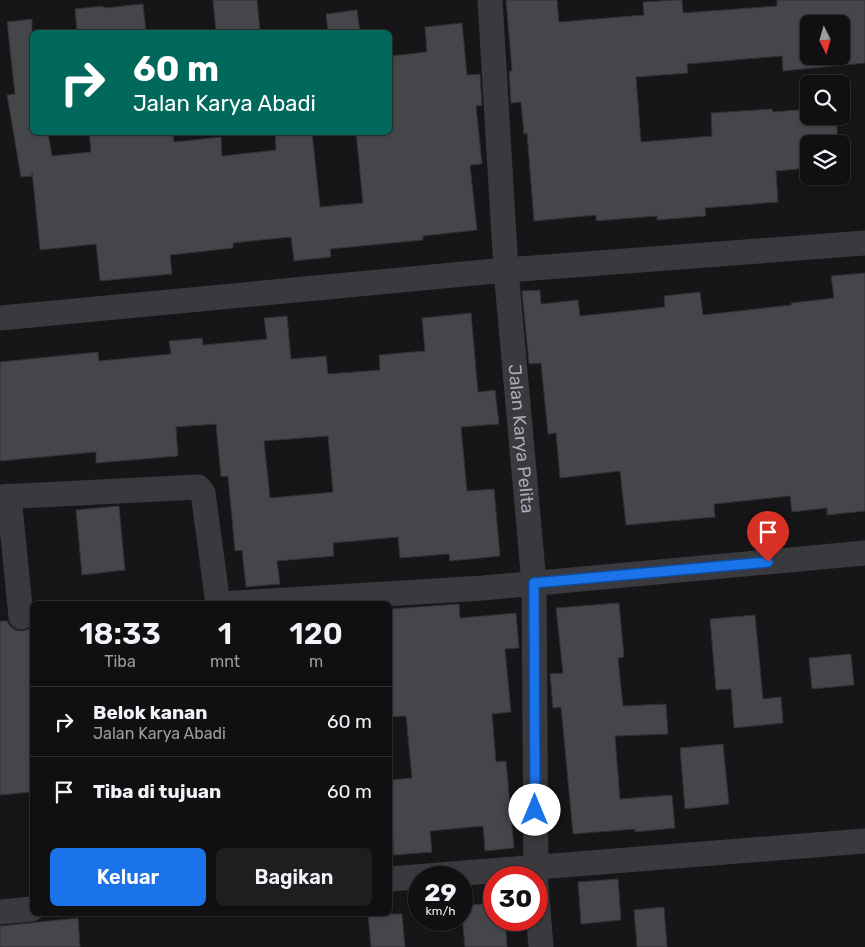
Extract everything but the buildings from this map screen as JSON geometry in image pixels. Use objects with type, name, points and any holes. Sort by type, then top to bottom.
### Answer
[{"type":"street","name":"Jalan Karya Pelita","points":[[490,0],[506,270],[534,583],[536,866]]},
{"type":"street","points":[[0,318],[506,270],[865,243]]},
{"type":"street","points":[[21,617],[5,496],[198,487],[203,493],[219,601]]},
{"type":"street","points":[[268,601],[482,588],[865,553]]},
{"type":"street","points":[[548,875],[865,841]]},
{"type":"street","points":[[392,879],[483,877]]},
{"type":"street","points":[[0,912],[30,909]]},
{"type":"street","name":"Jalan Karya Pelita","points":[[540,931],[541,947]]},
{"type":"route","points":[[535,810],[534,583],[768,562]]}]
